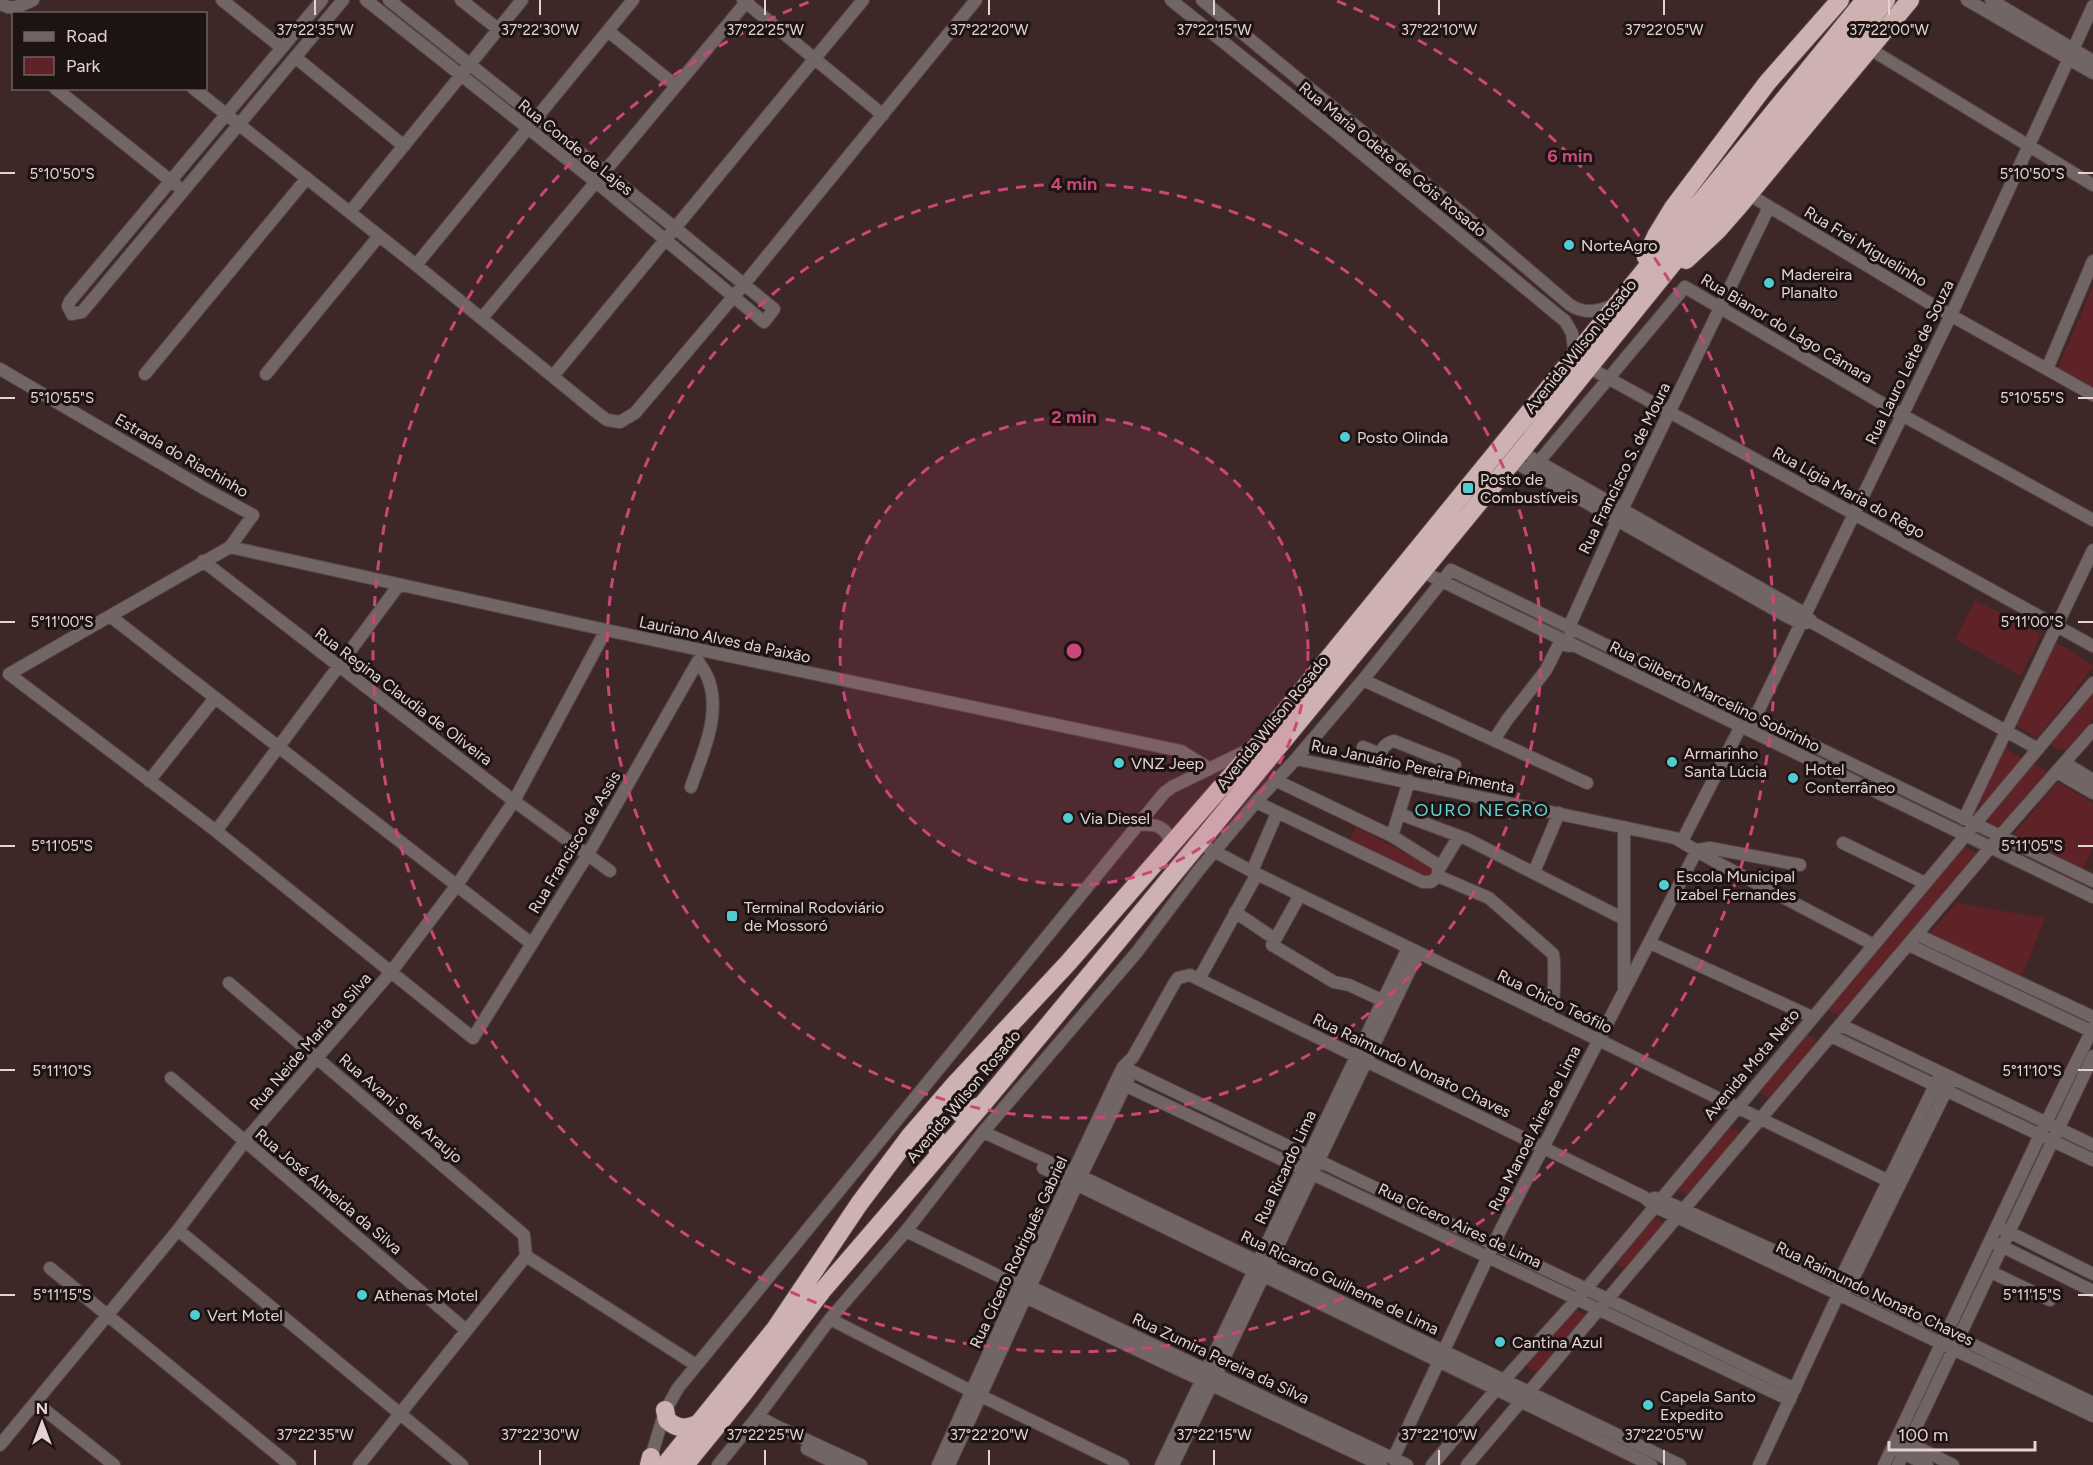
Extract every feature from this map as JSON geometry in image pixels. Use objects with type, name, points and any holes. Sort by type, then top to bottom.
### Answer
[{"type":"highway","points":[[1640,289],[1656,236],[1673,208],[1767,83],[1840,0]]},
{"type":"highway","name":"Avenida Wilson Rosado","points":[[652,1463],[700,1423],[775,1329],[859,1204],[910,1136],[1170,847],[1581,362],[1674,247],[1865,0]]},
{"type":"highway","name":"Avenida Wilson Rosado","points":[[1674,247],[1886,0]]},
{"type":"highway","points":[[1640,289],[1717,231],[1910,0]]},
{"type":"highway","name":"Avenida Wilson Rosado","points":[[685,1465],[822,1291],[1206,848],[1421,571],[1517,456],[1618,303],[1640,289]]},
{"type":"highway","points":[[955,1084],[954,1104],[960,1113],[982,1105]]},
{"type":"highway","points":[[910,1136],[927,1130],[933,1132],[938,1141],[938,1155]]},
{"type":"highway","points":[[665,1410],[667,1420],[677,1427],[690,1428],[700,1423]]},
{"type":"street","points":[[0,3],[7,8],[16,8],[33,0]]},
{"type":"street","points":[[222,0],[282,48]]},
{"type":"street","points":[[322,0],[70,301],[68,306],[72,314],[82,312],[343,0]]},
{"type":"street","name":"Rua Conde de Lajes","points":[[366,0],[596,182],[764,321],[774,309],[389,0]]},
{"type":"street","points":[[461,0],[498,29]]},
{"type":"street","points":[[350,212],[522,0]]},
{"type":"street","points":[[417,265],[633,0]]},
{"type":"street","points":[[553,376],[863,0]]},
{"type":"street","points":[[195,90],[417,265],[607,420],[614,423],[625,420],[635,413],[744,285],[976,0]]},
{"type":"street","name":"Rua Maria Odete de Góis Rosado","points":[[1171,0],[1565,321],[1574,338],[1581,362]]},
{"type":"street","name":"Rua Maria Odete de Góis Rosado","points":[[1202,0],[1575,308],[1593,312],[1618,303]]},
{"type":"street","points":[[1967,0],[2071,54],[2093,61]]},
{"type":"street","points":[[1991,0],[2071,54],[2093,74]]},
{"type":"street","points":[[482,318],[746,1],[883,115]]},
{"type":"street","name":"Rua Lauro Leite de Souza","points":[[1682,841],[1745,728],[1755,717],[1951,315],[2093,6]]},
{"type":"street","points":[[608,31],[676,86]]},
{"type":"street","points":[[1870,49],[2093,185]]},
{"type":"street","points":[[295,57],[404,146]]},
{"type":"street","points":[[57,90],[183,191]]},
{"type":"street","points":[[1338,134],[1325,117],[1329,111],[1335,112],[1359,132],[1371,138]]},
{"type":"street","points":[[145,374],[307,178]]},
{"type":"street","points":[[1404,189],[1461,228],[1466,221],[1451,204]]},
{"type":"street","name":"Rua Frei Miguelinho","points":[[1748,194],[1951,315],[2093,395]]},
{"type":"street","name":"Rua Francisco S. de Moura","points":[[1569,627],[1619,515],[1769,207]]},
{"type":"street","points":[[266,374],[379,236]]},
{"type":"street","points":[[2047,369],[2093,261]]},
{"type":"street","name":"Rua Bianor do Lago Câmara","points":[[1608,378],[1685,287],[1721,306],[1902,415],[2093,520]]},
{"type":"street","name":"Rua Lígia Maria do Rêgo","points":[[1581,362],[2093,646]]},
{"type":"street","name":"Estrada do Riachinho","points":[[0,369],[205,489],[254,515],[230,547]]},
{"type":"street","points":[[1534,466],[1608,378]]},
{"type":"street","points":[[1517,456],[2038,749]]},
{"type":"street","points":[[230,547],[9,674],[216,831],[391,972]]},
{"type":"street","name":"Lauriano Alves da Paixão","points":[[230,547],[606,630],[1180,751],[1209,769]]},
{"type":"street","points":[[1969,821],[2006,731],[2093,550]]},
{"type":"street","name":"Rua Regina Claudia de Oliveira","points":[[203,561],[338,667],[610,871]]},
{"type":"street","name":"Rua Gilberto Marcelino Sobrinho","points":[[1442,581],[1451,570],[2093,882]]},
{"type":"street","name":"Rua Gilberto Marcelino Sobrinho","points":[[1421,571],[2093,897]]},
{"type":"street","points":[[718,1465],[830,1319],[906,1231],[981,1135],[1137,952],[1206,848],[1277,781],[1364,680],[1442,581]]},
{"type":"street","points":[[216,831],[399,585]]},
{"type":"street","points":[[110,616],[532,944]]},
{"type":"street","points":[[1494,740],[1546,670],[1559,644],[1576,646],[1569,627]]},
{"type":"street","name":"Rua Neide Maria da Silva","points":[[0,1445],[178,1230],[245,1141],[391,972],[457,885],[514,801],[606,630]]},
{"type":"street","name":"Rua Francisco de Assis","points":[[391,972],[473,1038],[588,854],[698,661],[709,679],[714,702],[710,729],[691,787]]},
{"type":"street","points":[[1364,680],[1587,783]]},
{"type":"street","name":"Avenida Mota Neto","points":[[1432,1465],[1496,1389],[1586,1289],[1736,1107],[1875,945],[1965,835],[1969,821],[2038,749],[2093,683]]},
{"type":"street","points":[[1686,699],[1693,687]]},
{"type":"street","points":[[149,781],[215,698]]},
{"type":"street","points":[[1467,1465],[2000,836],[2093,730]]},
{"type":"street","points":[[1374,774],[1386,743],[1394,741],[1449,763],[1437,787]]},
{"type":"street","points":[[652,1463],[665,1410],[678,1388],[1164,793],[1172,786],[1257,746]]},
{"type":"street","points":[[1363,747],[1380,754]]},
{"type":"street","name":"Rua Januário Pereira Pimenta","points":[[1296,759],[1675,838],[1716,862],[1875,945]]},
{"type":"street","points":[[2061,768],[2093,780]]},
{"type":"street","points":[[2061,768],[2093,793]]},
{"type":"street","points":[[1277,781],[1392,836],[1430,859],[1439,872],[1489,898],[1553,954],[1556,961],[1552,990],[1554,997],[1546,1014]]},
{"type":"street","points":[[1392,836],[1409,781]]},
{"type":"street","points":[[1256,802],[1423,882],[1431,882],[1439,872],[1459,836]]},
{"type":"street","points":[[1199,979],[1255,873],[1278,813]]},
{"type":"street","points":[[1534,872],[1559,813]]},
{"type":"street","points":[[1400,814],[1459,836],[1624,919]]},
{"type":"street","points":[[1138,825],[1148,824],[1166,831],[1170,838],[1170,847]]},
{"type":"street","points":[[1624,826],[1624,992]]},
{"type":"street","points":[[1843,843],[1925,883]]},
{"type":"street","name":"Rua Chico Teófilo","points":[[1206,848],[1894,1184]]},
{"type":"street","points":[[1697,850],[1710,848],[1800,864]]},
{"type":"street","name":"Rua Manoel Aires de Lima","points":[[1393,1459],[1488,1257],[1697,850]]},
{"type":"street","points":[[1299,895],[1272,945],[1334,982],[1348,985],[1388,1003]]},
{"type":"street","points":[[1235,912],[1275,939]]},
{"type":"street","points":[[1914,940],[2093,1017]]},
{"type":"street","points":[[1900,1449],[1944,1338],[2046,1122],[2092,1031],[1914,940]]},
{"type":"street","points":[[1650,943],[1812,1017]]},
{"type":"street","name":"Rua Ricardo Lima","points":[[1161,1465],[1209,1377],[1413,950]]},
{"type":"street","name":"Rua Cícero Rodriguês Gabriel","points":[[950,1465],[976,1394],[1021,1288],[1133,1057],[1178,978],[1190,975],[1199,979]]},
{"type":"street","name":"Rua Raimundo Nonato Chaves","points":[[1199,979],[1644,1197],[1843,1286],[1944,1338],[2093,1403]]},
{"type":"street","name":"Rua Avani S de Araujo","points":[[229,983],[524,1235],[526,1256]]},
{"type":"street","points":[[1841,1024],[2093,1145]]},
{"type":"street","points":[[1831,1036],[2093,1160]]},
{"type":"street","points":[[1884,1465],[1900,1449],[1957,1343],[2093,1056]]},
{"type":"street","name":"Rua Cícero Aires de Lima","points":[[1128,1069],[1690,1338],[1792,1394]]},
{"type":"street","points":[[1759,1465],[1843,1286],[1946,1076]]},
{"type":"street","name":"Rua José Almeida da Silva","points":[[171,1078],[466,1329]]},
{"type":"street","name":"Rua Cícero Aires de Lima","points":[[1120,1083],[1683,1350],[1792,1394]]},
{"type":"street","name":"Rua Ricardo Guilheme de Lima","points":[[981,1135],[1075,1178],[1442,1356],[1505,1379],[1530,1391],[1639,1458]]},
{"type":"street","points":[[1997,1227],[2093,1274]]},
{"type":"street","points":[[178,1230],[462,1465]]},
{"type":"street","name":"Rua Zumira Pereira da Silva","points":[[906,1231],[1209,1377],[1407,1465]]},
{"type":"street","points":[[1990,1240],[2093,1292]]},
{"type":"street","points":[[359,1465],[526,1256],[696,1365]]},
{"type":"street","points":[[50,1268],[290,1465]]},
{"type":"street","points":[[1991,1272],[2050,1300]]},
{"type":"street","points":[[830,1319],[976,1394],[1123,1465]]},
{"type":"street","points":[[1683,1350],[1690,1338]]},
{"type":"street","name":"Rua Raimundo Nonato Chaves","points":[[1957,1343],[2093,1416]]},
{"type":"street","name":"Rua Ricardo Guilheme de Lima","points":[[1442,1356],[1496,1389],[1639,1458],[1672,1463]]},
{"type":"street","name":"Rua Ricardo Lima","points":[[1173,1465],[1209,1377]]},
{"type":"street","name":"Rua Zumira Pereira da Silva","points":[[1209,1377],[1381,1465]]},
{"type":"street","name":"Rua Cícero Rodriguês Gabriel","points":[[938,1465],[976,1394]]},
{"type":"street","points":[[36,1403],[114,1465]]},
{"type":"street","points":[[755,1419],[839,1465]]},
{"type":"street","points":[[755,1419],[774,1425],[861,1465]]},
{"type":"street","points":[[1900,1449],[1927,1465]]},
{"type":"street","points":[[1900,1449],[1953,1465]]},
{"type":"green space","points":[[2093,286],[2093,387],[2058,368]]},
{"type":"green space","points":[[1975,600],[2041,634],[2021,676],[1955,639]]},
{"type":"green space","points":[[2055,642],[2093,665],[2093,668],[2037,738],[2015,725]]},
{"type":"green space","points":[[2093,691],[2093,719],[2066,751],[2055,749],[2052,746],[2052,740]]},
{"type":"green space","points":[[2004,747],[2022,758],[1983,806],[1978,803]]},
{"type":"green space","points":[[2036,765],[2045,770],[2047,774],[2003,827],[1990,825],[1988,818]]},
{"type":"green space","points":[[2058,782],[2093,803],[2093,847],[2083,869],[2013,835]]},
{"type":"green space","points":[[1356,827],[1432,867],[1433,873],[1427,878],[1350,839]]},
{"type":"green space","points":[[1964,847],[1980,854],[1840,1016],[1827,1010]]},
{"type":"green space","points":[[1956,903],[2045,918],[2022,976],[1929,934]]},
{"type":"green space","points":[[1804,1033],[1818,1040],[1770,1098],[1756,1091]]},
{"type":"green space","points":[[1726,1126],[1742,1133],[1688,1195],[1674,1190]]},
{"type":"green space","points":[[1653,1217],[1665,1224],[1626,1269],[1613,1263]]},
{"type":"green space","points":[[1574,1309],[1586,1315],[1539,1373],[1525,1365]]},
{"type":"place","name":"NorteAgro","points":[[1569,245]]},
{"type":"place","name":"Madereira Planalto","points":[[1769,283]]},
{"type":"place","name":"Posto Olinda","points":[[1345,437]]},
{"type":"place","name":"Posto de Combustíveis","points":[[1468,488]]},
{"type":"place","name":"Armarinho Santa Lúcia","points":[[1672,762]]},
{"type":"place","name":"VNZ Jeep","points":[[1119,763]]},
{"type":"place","name":"Hotel Conterrâneo","points":[[1793,778]]},
{"type":"place","name":"Via Diesel","points":[[1068,818]]},
{"type":"place","name":"Escola Municipal Izabel Fernandes","points":[[1664,885]]},
{"type":"place","name":"Terminal Rodoviário de Mossoró","points":[[732,916]]},
{"type":"place","name":"Athenas Motel","points":[[362,1295]]},
{"type":"place","name":"Vert Motel","points":[[195,1315]]},
{"type":"place","name":"Cantina Azul","points":[[1500,1342]]},
{"type":"place","name":"Capela Santo Expedito","points":[[1648,1405]]},
{"type":"district","name":"OURO NEGRO","points":[[1482,810]]}]
